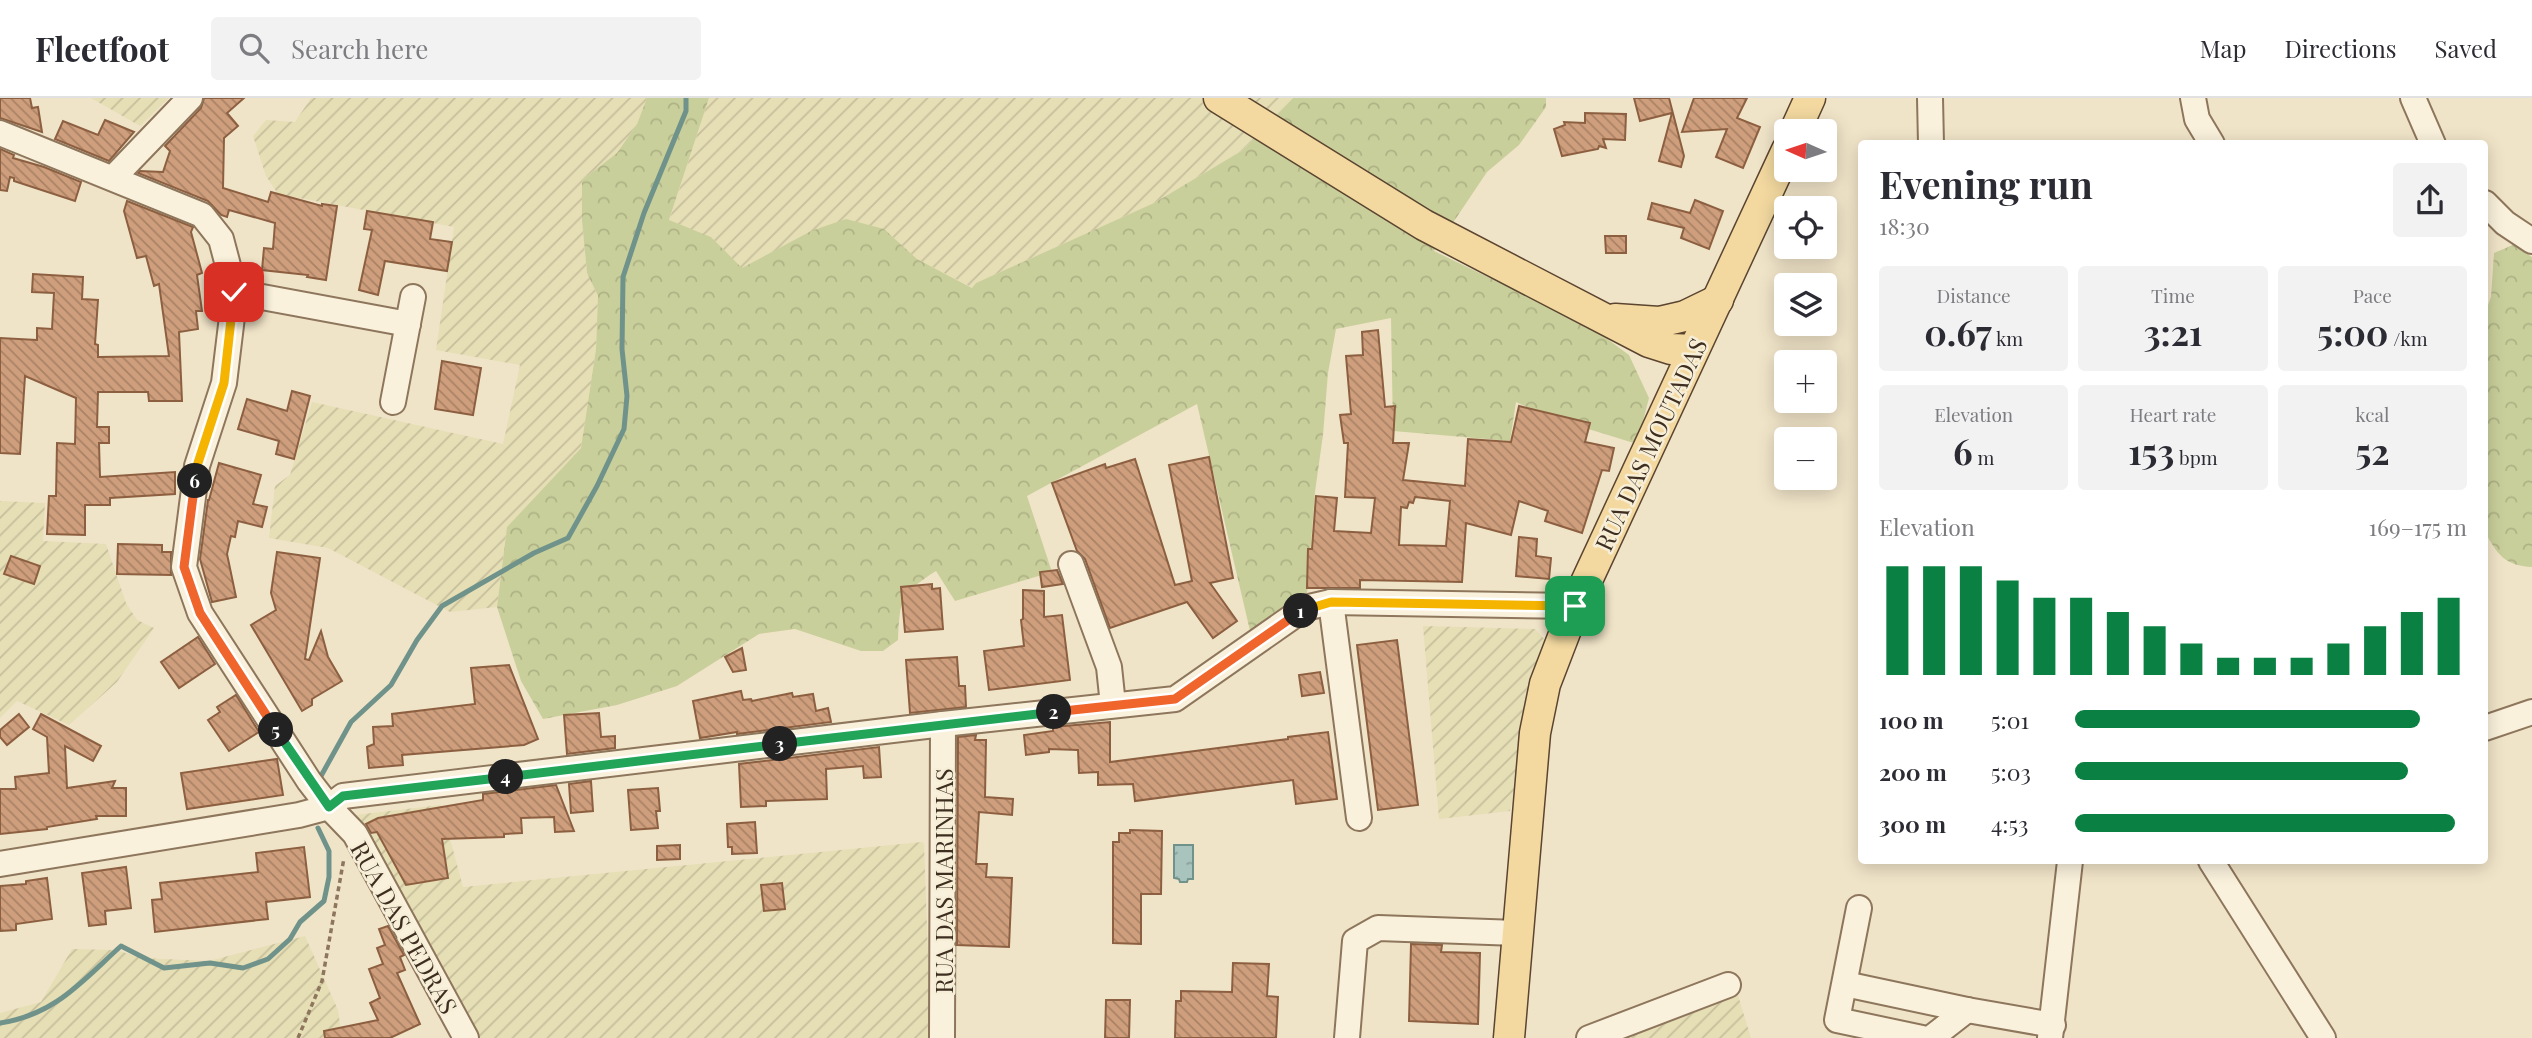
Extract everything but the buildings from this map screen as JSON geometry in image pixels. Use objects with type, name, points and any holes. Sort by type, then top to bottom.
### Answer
[{"type":"main road","points":[[1219,98],[1424,225],[1606,319],[1654,332],[1678,333],[1693,350]]},
{"type":"main road","points":[[1800,119],[1810,98]]},
{"type":"main road","name":"RUA DAS MOUTADAS","points":[[1509,1038],[1535,733],[1545,684],[1575,606],[1774,178]]},
{"type":"main road","points":[[1654,332],[1718,300]]},
{"type":"main road","points":[[1654,332],[1667,407]]},
{"type":"street","points":[[114,177],[190,98]]},
{"type":"street","points":[[1930,98],[1931,140]]},
{"type":"street","points":[[2193,98],[2197,119],[2210,140]]},
{"type":"street","points":[[2413,98],[2431,140]]},
{"type":"street","name":"RUA DAS PEDRAS","points":[[0,133],[114,177],[202,215],[221,239],[234,292],[224,383],[197,466],[184,567],[200,613],[329,807],[355,834],[466,1038]]},
{"type":"street","points":[[2488,206],[2505,223],[2532,241]]},
{"type":"street","points":[[234,292],[408,324]]},
{"type":"street","points":[[393,401],[413,297]]},
{"type":"street","points":[[1070,564],[1109,667],[1113,705]]},
{"type":"street","points":[[0,864],[299,815],[329,807],[343,796],[943,723],[1175,699],[1306,608],[1331,602],[1575,606]]},
{"type":"street","points":[[1331,602],[1359,818]]},
{"type":"street","points":[[2488,727],[2532,712]]},
{"type":"street","name":"RUA DAS MARINHAS","points":[[942,1038],[943,723]]},
{"type":"street","points":[[1845,984],[2051,1031],[2070,864]]},
{"type":"street","points":[[2213,864],[2323,1038]]},
{"type":"street","points":[[1859,908],[1837,1020],[1922,1038]]},
{"type":"street","points":[[1347,1038],[1354,941],[1378,928],[1517,933]]},
{"type":"street","points":[[1590,1038],[1728,985]]},
{"type":"street","points":[[1931,1038],[1967,1010]]},
{"type":"path","points":[[298,1038],[322,981],[342,864],[355,834]]},
{"type":"shaded area","points":[[91,98],[169,98],[140,126]]},
{"type":"shaded area","points":[[311,98],[647,98],[637,124],[617,153],[582,180],[582,221],[587,273],[598,296],[596,349],[581,448],[507,527],[497,607],[450,612],[328,548],[269,538],[275,486],[290,475],[312,402],[503,444],[520,365],[436,350],[454,227],[278,194],[266,176],[253,136],[266,120],[295,122]]},
{"type":"shaded area","points":[[709,98],[1293,98],[1243,150],[1154,203],[976,283],[973,288],[917,259],[884,229],[811,231],[742,269],[711,237],[669,221]]},
{"type":"shaded area","points":[[0,501],[45,503],[43,541],[106,544],[126,603],[137,620],[154,628],[117,682],[69,725],[17,701],[0,718]]},
{"type":"shaded area","points":[[1423,626],[1535,629],[1546,641],[1510,811],[1439,819]]},
{"type":"shaded area","points":[[441,805],[463,887],[922,842],[931,1038],[459,1038],[346,816]]},
{"type":"shaded area","points":[[305,936],[338,1010],[342,1038],[0,1038],[0,1013],[41,1002],[72,949],[116,950],[142,958],[209,961]]},
{"type":"shaded area","points":[[1736,989],[1751,1038],[1613,1038]]},
{"type":"green space","points":[[647,98],[709,98],[669,220],[711,237],[742,268],[811,231],[846,219],[884,229],[917,259],[972,288],[976,283],[1154,203],[1243,150],[1293,98],[1546,98],[1546,107],[1519,145],[1487,172],[1434,251],[1591,327],[1629,355],[1649,398],[1637,444],[1543,415],[1516,402],[1510,441],[1393,431],[1391,318],[1336,329],[1328,373],[1315,492],[1307,595],[1251,635],[1197,404],[1027,496],[1052,572],[955,601],[936,571],[915,586],[904,599],[898,640],[883,651],[861,651],[795,629],[759,634],[677,686],[617,705],[543,719],[521,681],[497,607],[507,527],[581,448],[596,349],[598,296],[587,273],[582,221],[582,180],[617,153],[637,124]]},
{"type":"green space","points":[[2513,245],[2532,257],[2532,567],[2508,561],[2488,537],[2488,305],[2494,253]]},
{"type":"water","points":[[1174,845],[1193,845],[1193,879],[1188,879],[1187,882],[1174,878]]},
{"type":"waterway","points":[[321,776],[351,722],[391,685],[417,640],[442,606],[534,553],[568,538],[597,486],[624,429],[627,396],[622,349],[623,277],[644,213],[686,111],[686,98]]},
{"type":"waterway","points":[[0,1023],[37,1013],[52,1004],[80,984],[121,946],[164,968],[210,963],[243,968],[268,959],[290,939],[300,922],[324,901],[329,877],[329,851],[318,828]]},
{"type":"route","points":[[234,292],[224,383],[197,466],[184,567],[200,613],[309,781],[329,807],[343,796],[943,723],[1175,699],[1306,608],[1331,602],[1575,606]]}]
